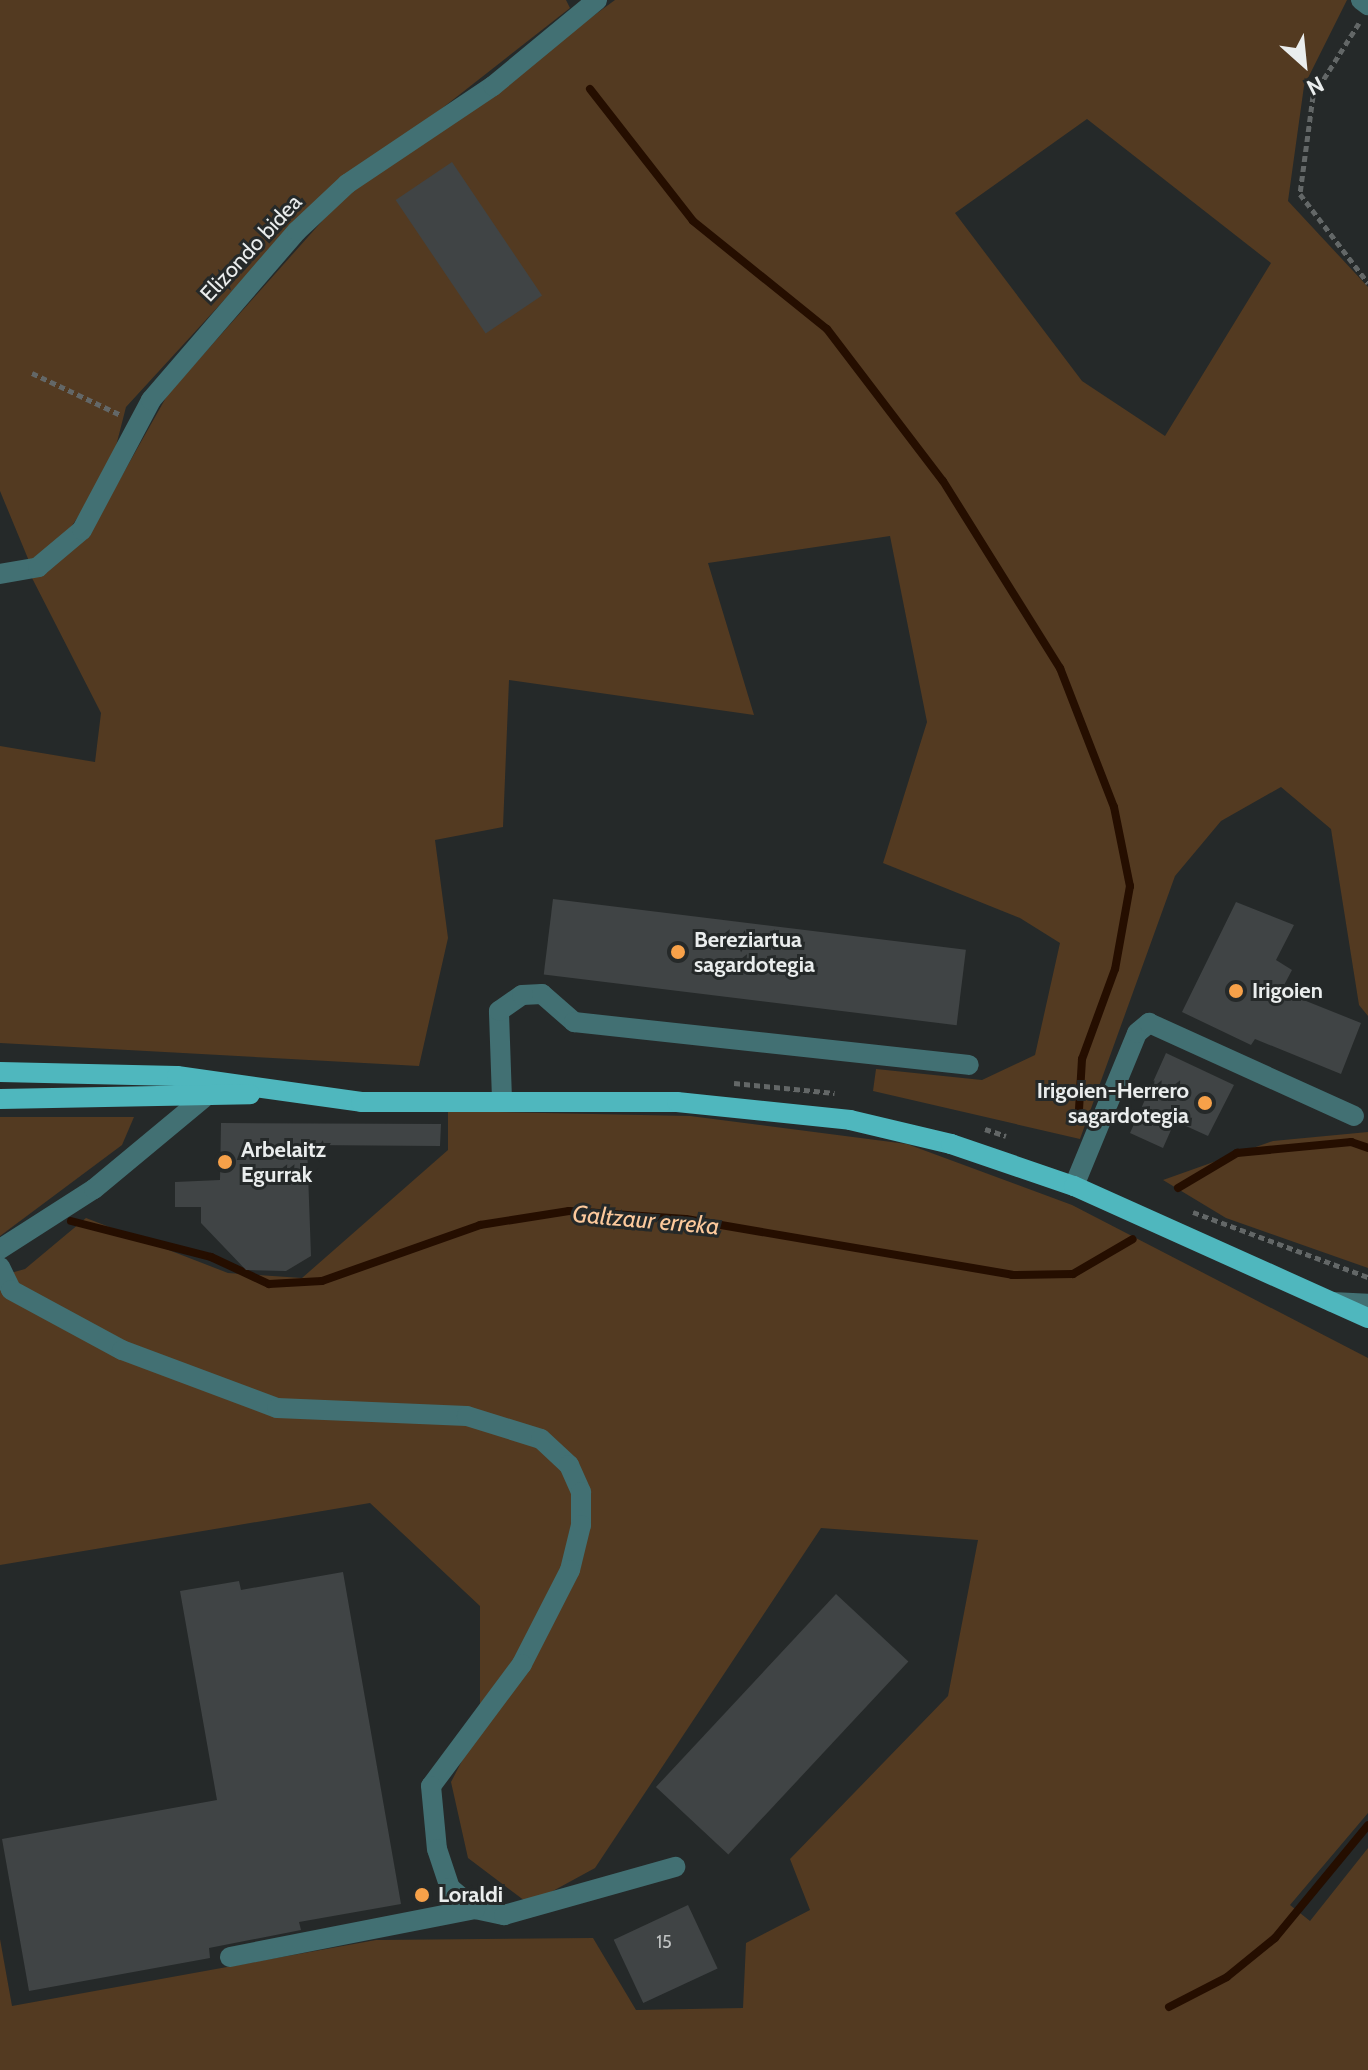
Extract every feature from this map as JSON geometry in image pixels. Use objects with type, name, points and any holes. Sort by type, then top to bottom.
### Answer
[{"type":"main road","points":[[0,1072],[177,1076],[270,1093],[361,1102],[502,1099],[784,1110],[939,1141],[1074,1186],[1368,1318]]},
{"type":"main road","points":[[0,1099],[205,1097],[270,1093]]},
{"type":"street","name":"Elizondo bidea","points":[[0,574],[38,567],[82,530],[138,423],[186,354],[337,194],[493,86],[597,0]]},
{"type":"street","points":[[1361,0],[1368,5]]},
{"type":"street","points":[[502,1099],[499,1011],[522,995],[542,994],[574,1022],[969,1065]]},
{"type":"street","points":[[1074,1186],[1137,1033],[1149,1023],[1354,1116]]},
{"type":"street","points":[[0,1090],[92,1098]]},
{"type":"street","points":[[0,1249],[94,1189],[205,1097]]},
{"type":"street","points":[[0,1267],[11,1290],[122,1350],[277,1408],[467,1416],[541,1439],[569,1465],[581,1492],[581,1525],[570,1570],[522,1664],[431,1786],[434,1836],[450,1888],[475,1909]]},
{"type":"street","points":[[1329,1302],[1368,1304]]},
{"type":"street","points":[[230,1957],[475,1909],[504,1915],[675,1867]]},
{"type":"path","points":[[1368,13],[1340,43],[1313,96],[1300,194],[1368,283]]},
{"type":"path","points":[[32,373],[138,423]]},
{"type":"shaded area","points":[[0,0],[566,0],[570,8],[292,226],[126,407],[114,454],[86,505],[65,536],[29,561],[0,491]]},
{"type":"shaded area","points":[[615,0],[1347,0],[1304,86],[1288,201],[1368,287],[1368,1016],[1359,1005],[1331,829],[1281,787],[1221,821],[1175,876],[1080,1139],[873,1091],[876,1069],[982,1080],[1035,1055],[1060,943],[1020,918],[883,863],[927,722],[890,536],[708,563],[754,715],[509,680],[503,827],[435,840],[448,938],[419,1066],[0,1043],[0,746],[95,762],[101,713],[32,578],[89,534],[168,394],[340,201]],"holes":[[[1087,119],[1271,263],[1165,436],[1082,381],[955,213]]]},
{"type":"shaded area","points":[[448,1111],[690,1116],[907,1144],[1072,1205],[1368,1358],[1368,1813],[1290,1905],[1310,1921],[1368,1848],[1368,2070],[0,2070],[0,1939],[12,2006],[376,1940],[593,1938],[636,2010],[743,2008],[746,1943],[810,1910],[790,1859],[948,1696],[978,1540],[821,1528],[595,1868],[529,1904],[468,1858],[451,1782],[480,1726],[480,1606],[370,1503],[0,1565],[0,1276],[25,1269],[86,1218],[228,1273],[302,1278],[448,1150]]},
{"type":"shaded area","points":[[0,1117],[134,1117],[122,1145],[0,1236]]},
{"type":"shaded area","points":[[1368,1132],[1368,1268],[1226,1218],[1163,1180],[1273,1141]]},
{"type":"building","points":[[452,162],[542,295],[486,334],[396,200]]},
{"type":"building","name":"Bereziartua sagardotegia","points":[[553,899],[966,950],[957,1025],[544,974]]},
{"type":"building","name":"Irigoien","points":[[1236,902],[1294,925],[1276,960],[1292,970],[1281,991],[1361,1023],[1341,1074],[1255,1039],[1251,1045],[1182,1012]]},
{"type":"building","points":[[1166,1053],[1234,1085],[1208,1136],[1175,1121],[1163,1148],[1130,1133]]},
{"type":"building","points":[[221,1123],[441,1124],[440,1146],[307,1145],[311,1256],[286,1271],[246,1270],[201,1223],[201,1207],[175,1207],[175,1182],[220,1180]]},
{"type":"building","points":[[343,1572],[401,1904],[299,1922],[301,1930],[209,1948],[210,1958],[29,1991],[2,1839],[217,1800],[180,1591],[239,1581],[241,1590]]},
{"type":"building","points":[[836,1594],[908,1662],[728,1855],[656,1787]]},
{"type":"building","points":[[688,1905],[718,1968],[643,2003],[614,1940]]},
{"type":"waterway","points":[[590,89],[693,221],[827,329],[943,481],[1060,668],[1114,807],[1130,886],[1115,969],[1082,1059],[1079,1109]]},
{"type":"waterway","name":"Galtzaur erreka","points":[[1178,1188],[1237,1153],[1351,1142],[1368,1148]]},
{"type":"waterway","name":"Galtzaur erreka","points":[[71,1221],[211,1257],[269,1284],[322,1281],[480,1225],[569,1211],[686,1219],[1012,1275],[1073,1274],[1133,1239]]},
{"type":"waterway","points":[[1169,2007],[1227,1977],[1275,1938],[1368,1825]]},
{"type":"place","name":"Bereziartua sagardotegia","points":[[678,952]]},
{"type":"place","name":"Irigoien","points":[[1236,991]]},
{"type":"place","name":"Irigoien-Herrero sagardotegia","points":[[1205,1103]]},
{"type":"place","name":"Arbelaitz Egurrak","points":[[225,1162]]},
{"type":"place","name":"Loraldi","points":[[422,1895]]}]
